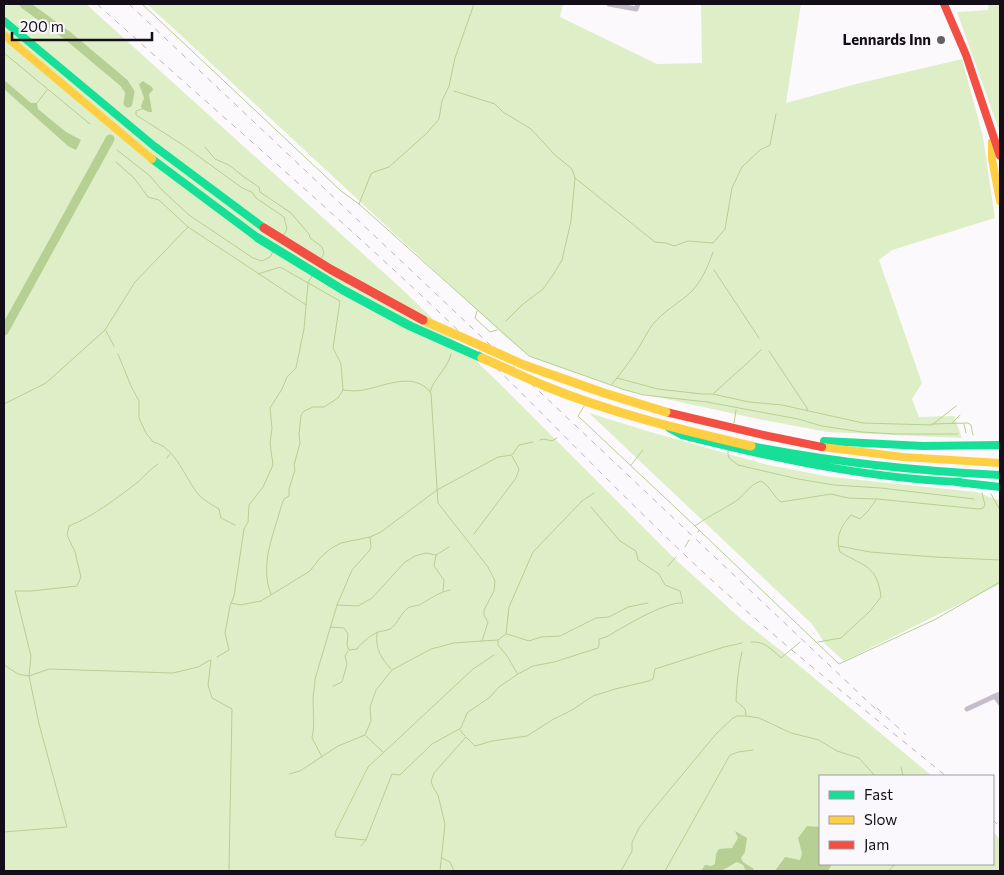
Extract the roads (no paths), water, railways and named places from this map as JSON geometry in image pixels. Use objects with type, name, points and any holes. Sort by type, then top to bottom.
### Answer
[{"type":"main road","points":[[944,4],[966,55],[1000,156]]},
{"type":"main road","points":[[4,21],[154,146],[264,228],[330,269],[417,317],[524,365],[666,412],[754,433],[870,454],[1000,463]]},
{"type":"main road","points":[[4,36],[150,158],[258,238],[343,290],[454,347],[546,386],[606,407],[787,460],[901,478],[960,482]]},
{"type":"main road","points":[[992,135],[992,159],[1000,201]]},
{"type":"main road","points":[[794,441],[915,446],[1000,445]]},
{"type":"main road","points":[[750,449],[952,474],[1000,475]]},
{"type":"main road","points":[[851,463],[904,474],[1000,487]]},
{"type":"street","points":[[609,4],[636,9],[638,4]]},
{"type":"street","points":[[967,709],[998,695],[1000,703]]},
{"type":"waterway","points":[[24,4],[68,36],[124,83],[130,92],[128,103]]},
{"type":"waterway","points":[[142,4],[341,191],[359,204],[529,356],[644,395],[707,402],[798,419],[822,426],[862,432],[958,434]]},
{"type":"waterway","points":[[359,204],[371,174],[389,167],[427,133],[439,119],[442,101],[449,86],[455,58],[474,4]]},
{"type":"waterway","points":[[4,53],[90,124]]},
{"type":"waterway","points":[[37,103],[47,90]]},
{"type":"waterway","points":[[454,91],[495,104],[503,112],[531,129],[555,155],[572,169],[575,178],[571,221],[562,260],[543,289],[523,304],[506,321]]},
{"type":"waterway","points":[[142,109],[136,111],[136,115],[180,143],[241,187],[253,193],[256,198],[284,217],[287,229],[283,236]]},
{"type":"waterway","points":[[575,178],[655,242],[674,246],[688,241],[713,243],[725,229],[732,188],[742,167],[760,150],[770,145],[776,114]]},
{"type":"waterway","points":[[4,331],[110,139]]},
{"type":"waterway","points":[[205,147],[215,159],[229,165],[259,187],[260,192],[291,213],[309,234],[310,238],[322,247],[324,253],[321,259]]},
{"type":"waterway","points":[[117,150],[150,176],[189,215],[253,258],[262,261],[270,257],[273,252]]},
{"type":"waterway","points":[[116,162],[134,178],[148,197],[159,200],[188,227],[306,305]]},
{"type":"waterway","points":[[4,404],[46,383],[105,330],[135,282],[188,227]]},
{"type":"waterway","points":[[612,384],[633,357],[653,324],[695,288],[713,252]]},
{"type":"waterway","points":[[258,274],[280,267],[340,301],[333,348],[341,364],[343,390],[338,398],[324,407],[313,407],[304,411],[301,415],[300,443],[289,496],[284,499],[282,504],[267,560],[268,583],[271,594]]},
{"type":"waterway","points":[[714,270],[759,338]]},
{"type":"waterway","points":[[244,529],[248,522],[249,505],[263,487],[273,465],[270,443],[272,428],[270,408],[287,377],[296,368],[304,329],[308,283],[312,276]]},
{"type":"waterway","points":[[477,311],[475,318],[490,332],[497,330]]},
{"type":"waterway","points":[[106,331],[114,346]]},
{"type":"waterway","points":[[714,393],[761,350]]},
{"type":"waterway","points":[[769,351],[807,408],[807,411]]},
{"type":"waterway","points":[[118,354],[139,401],[139,418],[146,433],[153,442],[168,450],[199,495],[219,509],[221,518],[235,525]]},
{"type":"waterway","points":[[430,392],[451,354]]},
{"type":"waterway","points":[[617,378],[658,389],[713,394],[749,402],[782,405],[863,423],[932,425],[956,406]]},
{"type":"waterway","points":[[289,774],[300,771],[338,746],[365,735],[371,721],[370,707],[376,690],[392,670],[431,649],[454,643],[482,641],[488,622],[484,615],[484,610],[494,591],[495,581],[488,567],[438,503],[431,393],[423,386],[405,381],[364,390],[343,390]]},
{"type":"waterway","points":[[586,403],[578,416],[695,526]]},
{"type":"waterway","points":[[734,423],[736,410]]},
{"type":"waterway","points":[[952,423],[960,415]]},
{"type":"waterway","points":[[932,424],[968,423],[971,425],[973,435]]},
{"type":"waterway","points":[[964,424],[966,433]]},
{"type":"waterway","points":[[540,440],[552,441],[557,438]]},
{"type":"waterway","points":[[231,603],[240,605],[261,601],[310,571],[330,549],[341,543],[370,537],[381,532],[437,490],[498,457],[512,455],[519,445],[533,442]]},
{"type":"waterway","points":[[728,449],[729,458],[738,465],[798,479],[834,485],[881,488],[974,499]]},
{"type":"waterway","points":[[631,465],[643,450]]},
{"type":"waterway","points":[[167,458],[170,454]]},
{"type":"waterway","points":[[474,534],[516,478],[519,469],[512,456]]},
{"type":"waterway","points":[[4,832],[67,827],[39,724],[29,676],[31,656],[15,591],[77,586],[81,577],[75,552],[67,535],[69,526],[114,500],[158,464]]},
{"type":"waterway","points":[[698,532],[699,530],[695,526],[737,500],[752,486],[761,481],[781,502],[831,494],[848,498],[979,509],[985,505],[982,493]]},
{"type":"waterway","points":[[482,641],[498,640],[506,634],[509,607],[533,552],[582,501],[594,493]]},
{"type":"waterway","points":[[991,494],[1000,510]]},
{"type":"waterway","points":[[818,642],[841,638],[870,611],[881,597],[879,586],[873,573],[863,564],[840,552],[838,541],[844,523],[851,515],[860,519],[876,500]]},
{"type":"waterway","points":[[361,846],[366,840],[392,774],[400,775],[432,744],[461,728],[467,713],[490,697],[499,687],[533,666],[554,662],[598,648],[599,639],[665,606],[683,603],[680,591],[665,585],[659,574],[638,560],[636,551],[620,541],[591,507]]},
{"type":"waterway","points":[[217,657],[229,650],[225,633],[230,606],[234,596],[244,529]]},
{"type":"waterway","points":[[699,530],[839,664],[936,619],[1000,582]]},
{"type":"waterway","points":[[322,757],[312,738],[315,679],[337,605],[352,570],[371,547],[370,537]]},
{"type":"waterway","points":[[685,547],[689,540]]},
{"type":"waterway","points":[[839,546],[870,552],[1000,560]]},
{"type":"waterway","points":[[337,605],[358,606],[372,598],[405,562],[415,556],[426,553],[436,555],[449,547]]},
{"type":"waterway","points":[[436,555],[434,566],[444,580],[443,591]]},
{"type":"waterway","points":[[668,566],[676,557]]},
{"type":"waterway","points":[[330,627],[344,628],[348,634],[347,645],[349,650],[357,649],[372,635],[392,627],[408,608],[419,605],[438,594],[450,590]]},
{"type":"waterway","points":[[507,634],[529,641],[541,637],[560,636],[596,618],[609,617],[628,607],[648,603]]},
{"type":"waterway","points":[[377,633],[377,644],[380,653],[391,669]]},
{"type":"waterway","points":[[498,641],[498,645],[517,673]]},
{"type":"waterway","points":[[751,642],[764,644],[781,658],[800,642]]},
{"type":"waterway","points":[[440,871],[445,824],[438,795],[431,781],[434,773],[466,737],[475,746],[492,741],[527,736],[593,696],[653,679],[655,669],[742,643]]},
{"type":"waterway","points":[[333,686],[342,682],[347,664],[345,656],[348,651]]},
{"type":"waterway","points":[[742,652],[736,701],[745,709],[746,715]]},
{"type":"waterway","points":[[366,840],[336,837],[335,833],[368,767],[473,669],[494,655]]},
{"type":"waterway","points":[[4,665],[18,674],[29,676],[49,669],[173,673],[198,667],[210,660]]},
{"type":"waterway","points":[[211,660],[208,685],[212,698],[232,709],[229,871]]},
{"type":"waterway","points":[[621,871],[632,851],[632,842],[639,828],[716,734],[737,716],[759,718],[791,733],[819,740],[837,751],[859,758],[874,775]]},
{"type":"waterway","points":[[460,730],[465,736]]},
{"type":"waterway","points":[[366,736],[383,752]]},
{"type":"waterway","points":[[665,871],[730,755],[753,750]]},
{"type":"waterway","points":[[901,767],[903,775]]},
{"type":"waterway","points":[[442,858],[450,862],[454,871]]},
{"type":"waterway","points":[[889,871],[894,865]]},
{"type":"railway","points":[[97,4],[440,313],[636,508],[732,599],[945,775]]},
{"type":"railway","points":[[129,4],[881,714]]},
{"type":"railway","points":[[877,708],[906,735]]},
{"type":"railway","points":[[994,821],[1000,827]]},
{"type":"place","name":"Lennards Inn","points":[[941,40]]}]
